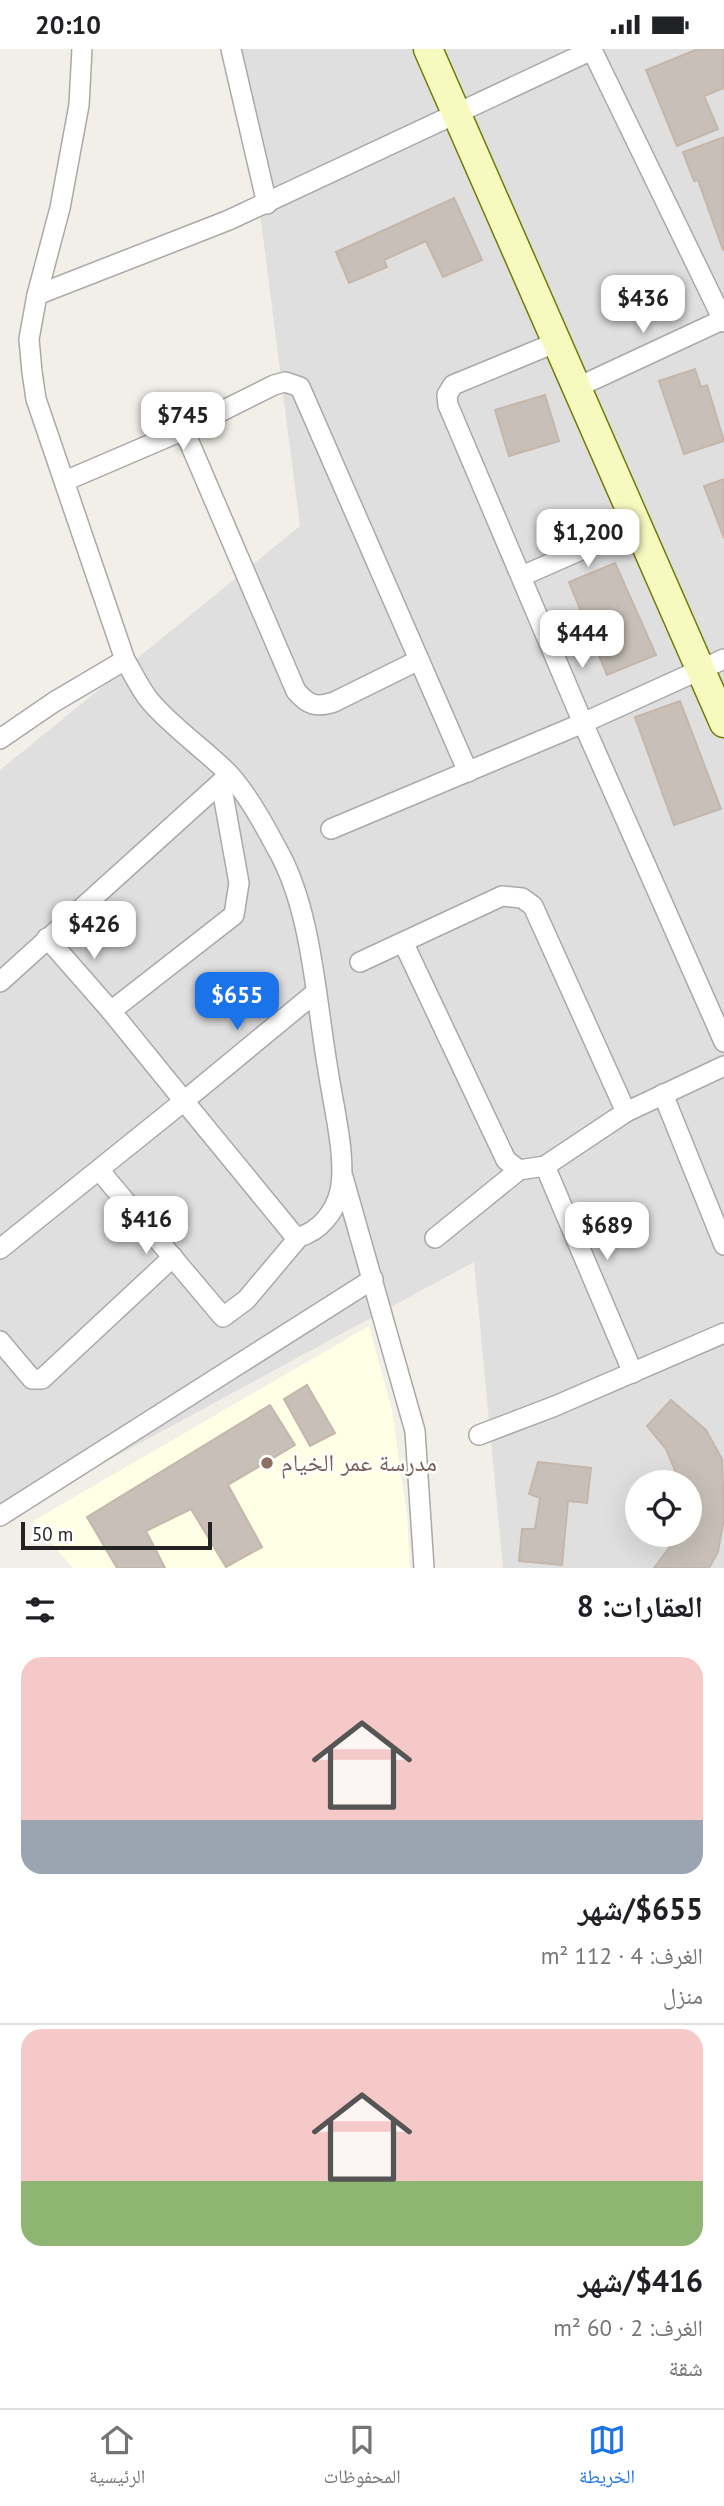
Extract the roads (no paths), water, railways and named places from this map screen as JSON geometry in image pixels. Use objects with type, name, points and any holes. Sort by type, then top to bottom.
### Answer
[{"type":"street","points":[[82,49],[79,105],[65,182],[37,295],[30,339],[36,399],[125,660],[149,699],[225,779],[278,849],[291,878],[315,993],[342,1171],[415,1430],[424,1568]]},
{"type":"street","points":[[231,49],[267,204]]},
{"type":"street","points":[[428,49],[638,524],[712,665],[724,723]]},
{"type":"street","points":[[37,295],[267,204],[593,49],[724,320],[578,387]]},
{"type":"street","points":[[557,342],[453,385],[447,395],[448,405],[583,723],[724,1042]]},
{"type":"street","points":[[65,481],[184,429],[274,384],[285,382],[300,387],[468,772]]},
{"type":"street","points":[[184,429],[296,691],[307,703],[319,707],[334,702],[419,660]]},
{"type":"street","points":[[522,576],[638,524]]},
{"type":"street","points":[[0,739],[54,702],[125,660]]},
{"type":"street","points":[[331,829],[583,723],[712,665]]},
{"type":"street","points":[[0,982],[225,779]]},
{"type":"street","points":[[111,1011],[234,915],[239,883],[225,779]]},
{"type":"street","points":[[360,963],[502,896],[522,898],[533,906],[626,1112]]},
{"type":"street","points":[[47,938],[111,1011],[293,1234],[299,1237]]},
{"type":"street","points":[[404,944],[506,1160],[519,1170]]},
{"type":"street","points":[[1,1246],[99,1170],[315,993]]},
{"type":"street","points":[[435,1238],[519,1170],[545,1166],[626,1112],[724,1066]]},
{"type":"street","points":[[663,1094],[724,1245]]},
{"type":"street","points":[[545,1166],[633,1373]]},
{"type":"street","points":[[99,1170],[223,1317],[246,1300],[299,1237],[309,1234],[330,1213],[340,1190],[342,1171]]},
{"type":"street","points":[[0,1341],[32,1379],[42,1380],[173,1257]]},
{"type":"street","points":[[0,1516],[373,1279]]},
{"type":"street","points":[[479,1435],[724,1333]]},
{"type":"place","name":"مدرسة عمر الخيام","points":[[267,1463]]}]
